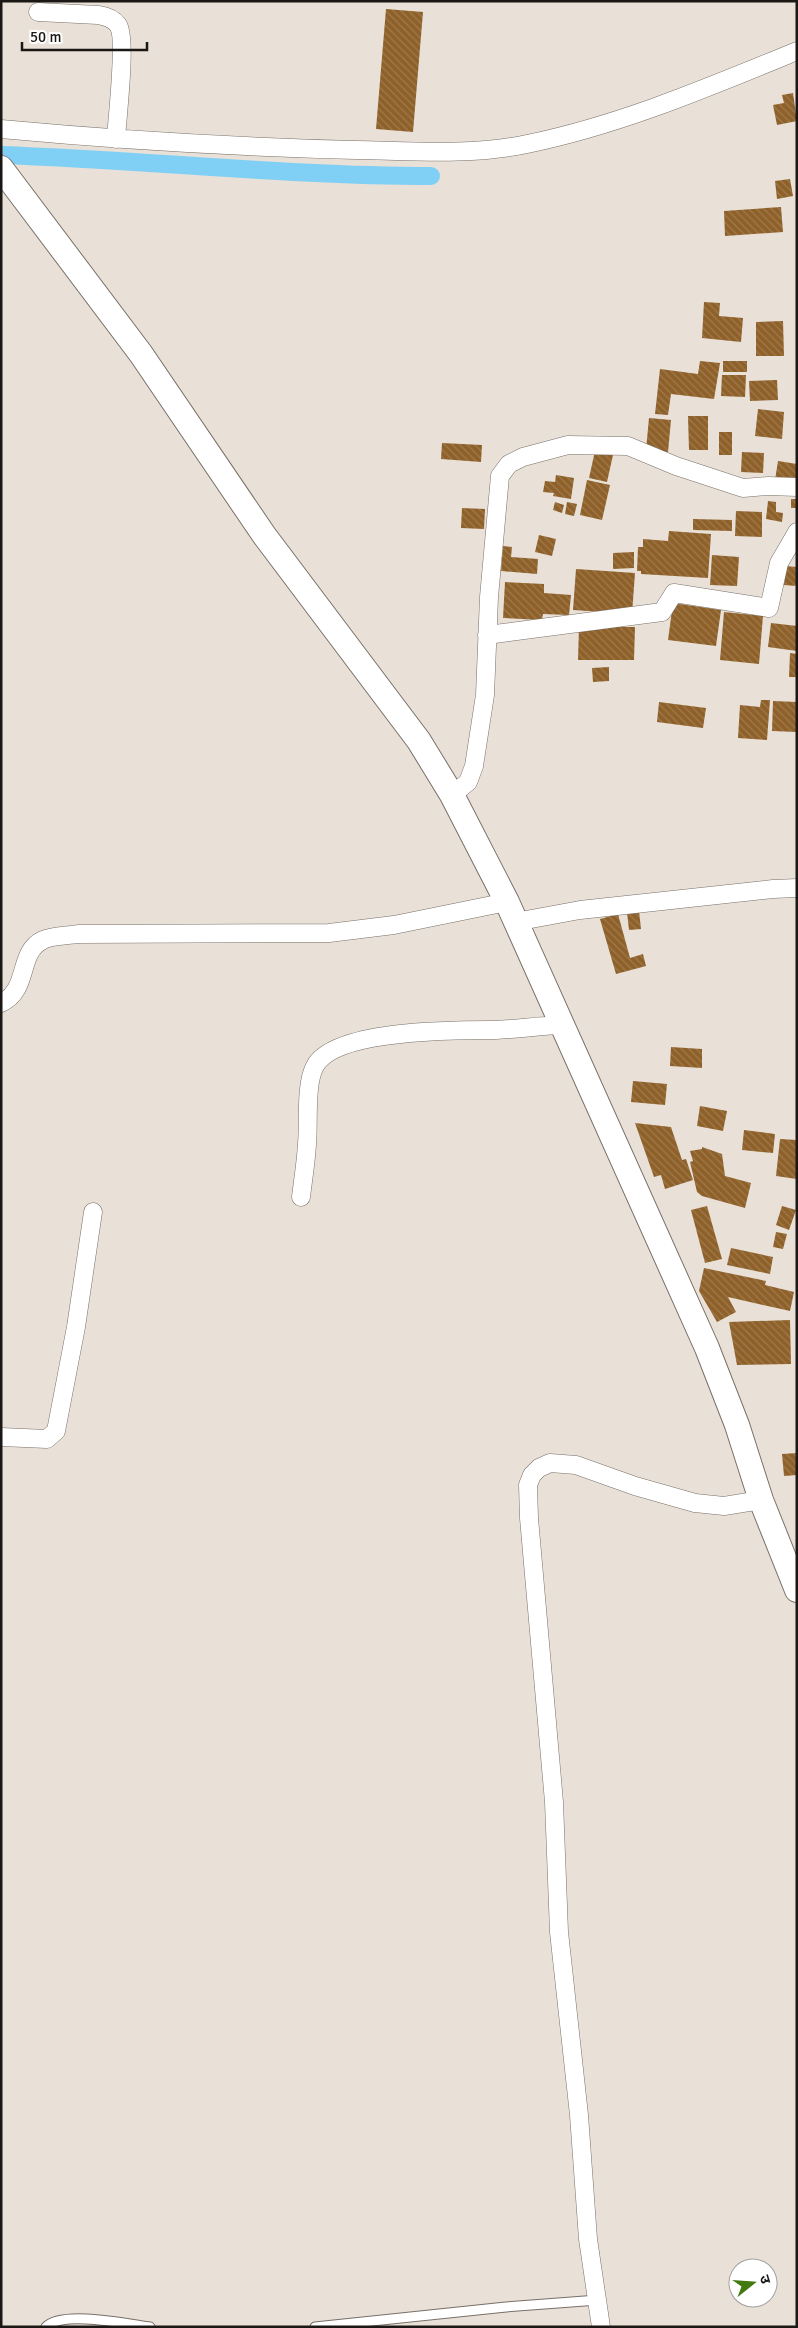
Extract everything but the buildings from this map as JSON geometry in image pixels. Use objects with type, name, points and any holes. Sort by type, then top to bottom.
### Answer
[{"type":"main road","points":[[1,168],[141,354],[264,535],[419,741],[452,796],[511,912],[706,1348],[738,1425],[761,1500],[797,1590]]},
{"type":"street","points":[[38,12],[98,15],[107,17],[118,24],[121,30],[122,57],[116,139]]},
{"type":"street","points":[[1,129],[116,139],[320,149],[447,152],[525,144],[592,128],[719,83],[797,51]]},
{"type":"street","points":[[452,796],[468,782],[474,766],[485,695],[487,635],[500,476],[509,464],[523,457],[568,445],[628,446],[676,466],[742,488],[768,486],[797,488]]},
{"type":"street","points":[[487,635],[662,612],[674,593],[769,608],[779,564],[797,532]]},
{"type":"street","points":[[1,1004],[14,996],[21,982],[27,958],[35,945],[50,937],[78,934],[328,933],[511,912],[580,910],[797,888]]},
{"type":"street","points":[[301,1197],[307,1147],[311,1075],[320,1059],[331,1050],[343,1045],[370,1039],[429,1031],[497,1030],[560,1025]]},
{"type":"street","points":[[1,1437],[47,1439],[56,1431],[76,1327],[93,1212]]},
{"type":"street","points":[[601,2327],[588,2239],[580,2115],[559,1932],[554,1802],[528,1518],[528,1485],[532,1475],[539,1468],[550,1463],[564,1463],[695,1503],[724,1506],[761,1500]]},
{"type":"lane","points":[[315,2327],[506,2306],[598,2300]]},
{"type":"lane","points":[[46,2327],[62,2320],[84,2319],[150,2327]]},
{"type":"waterway","points":[[1,155],[270,171],[431,176]]}]
